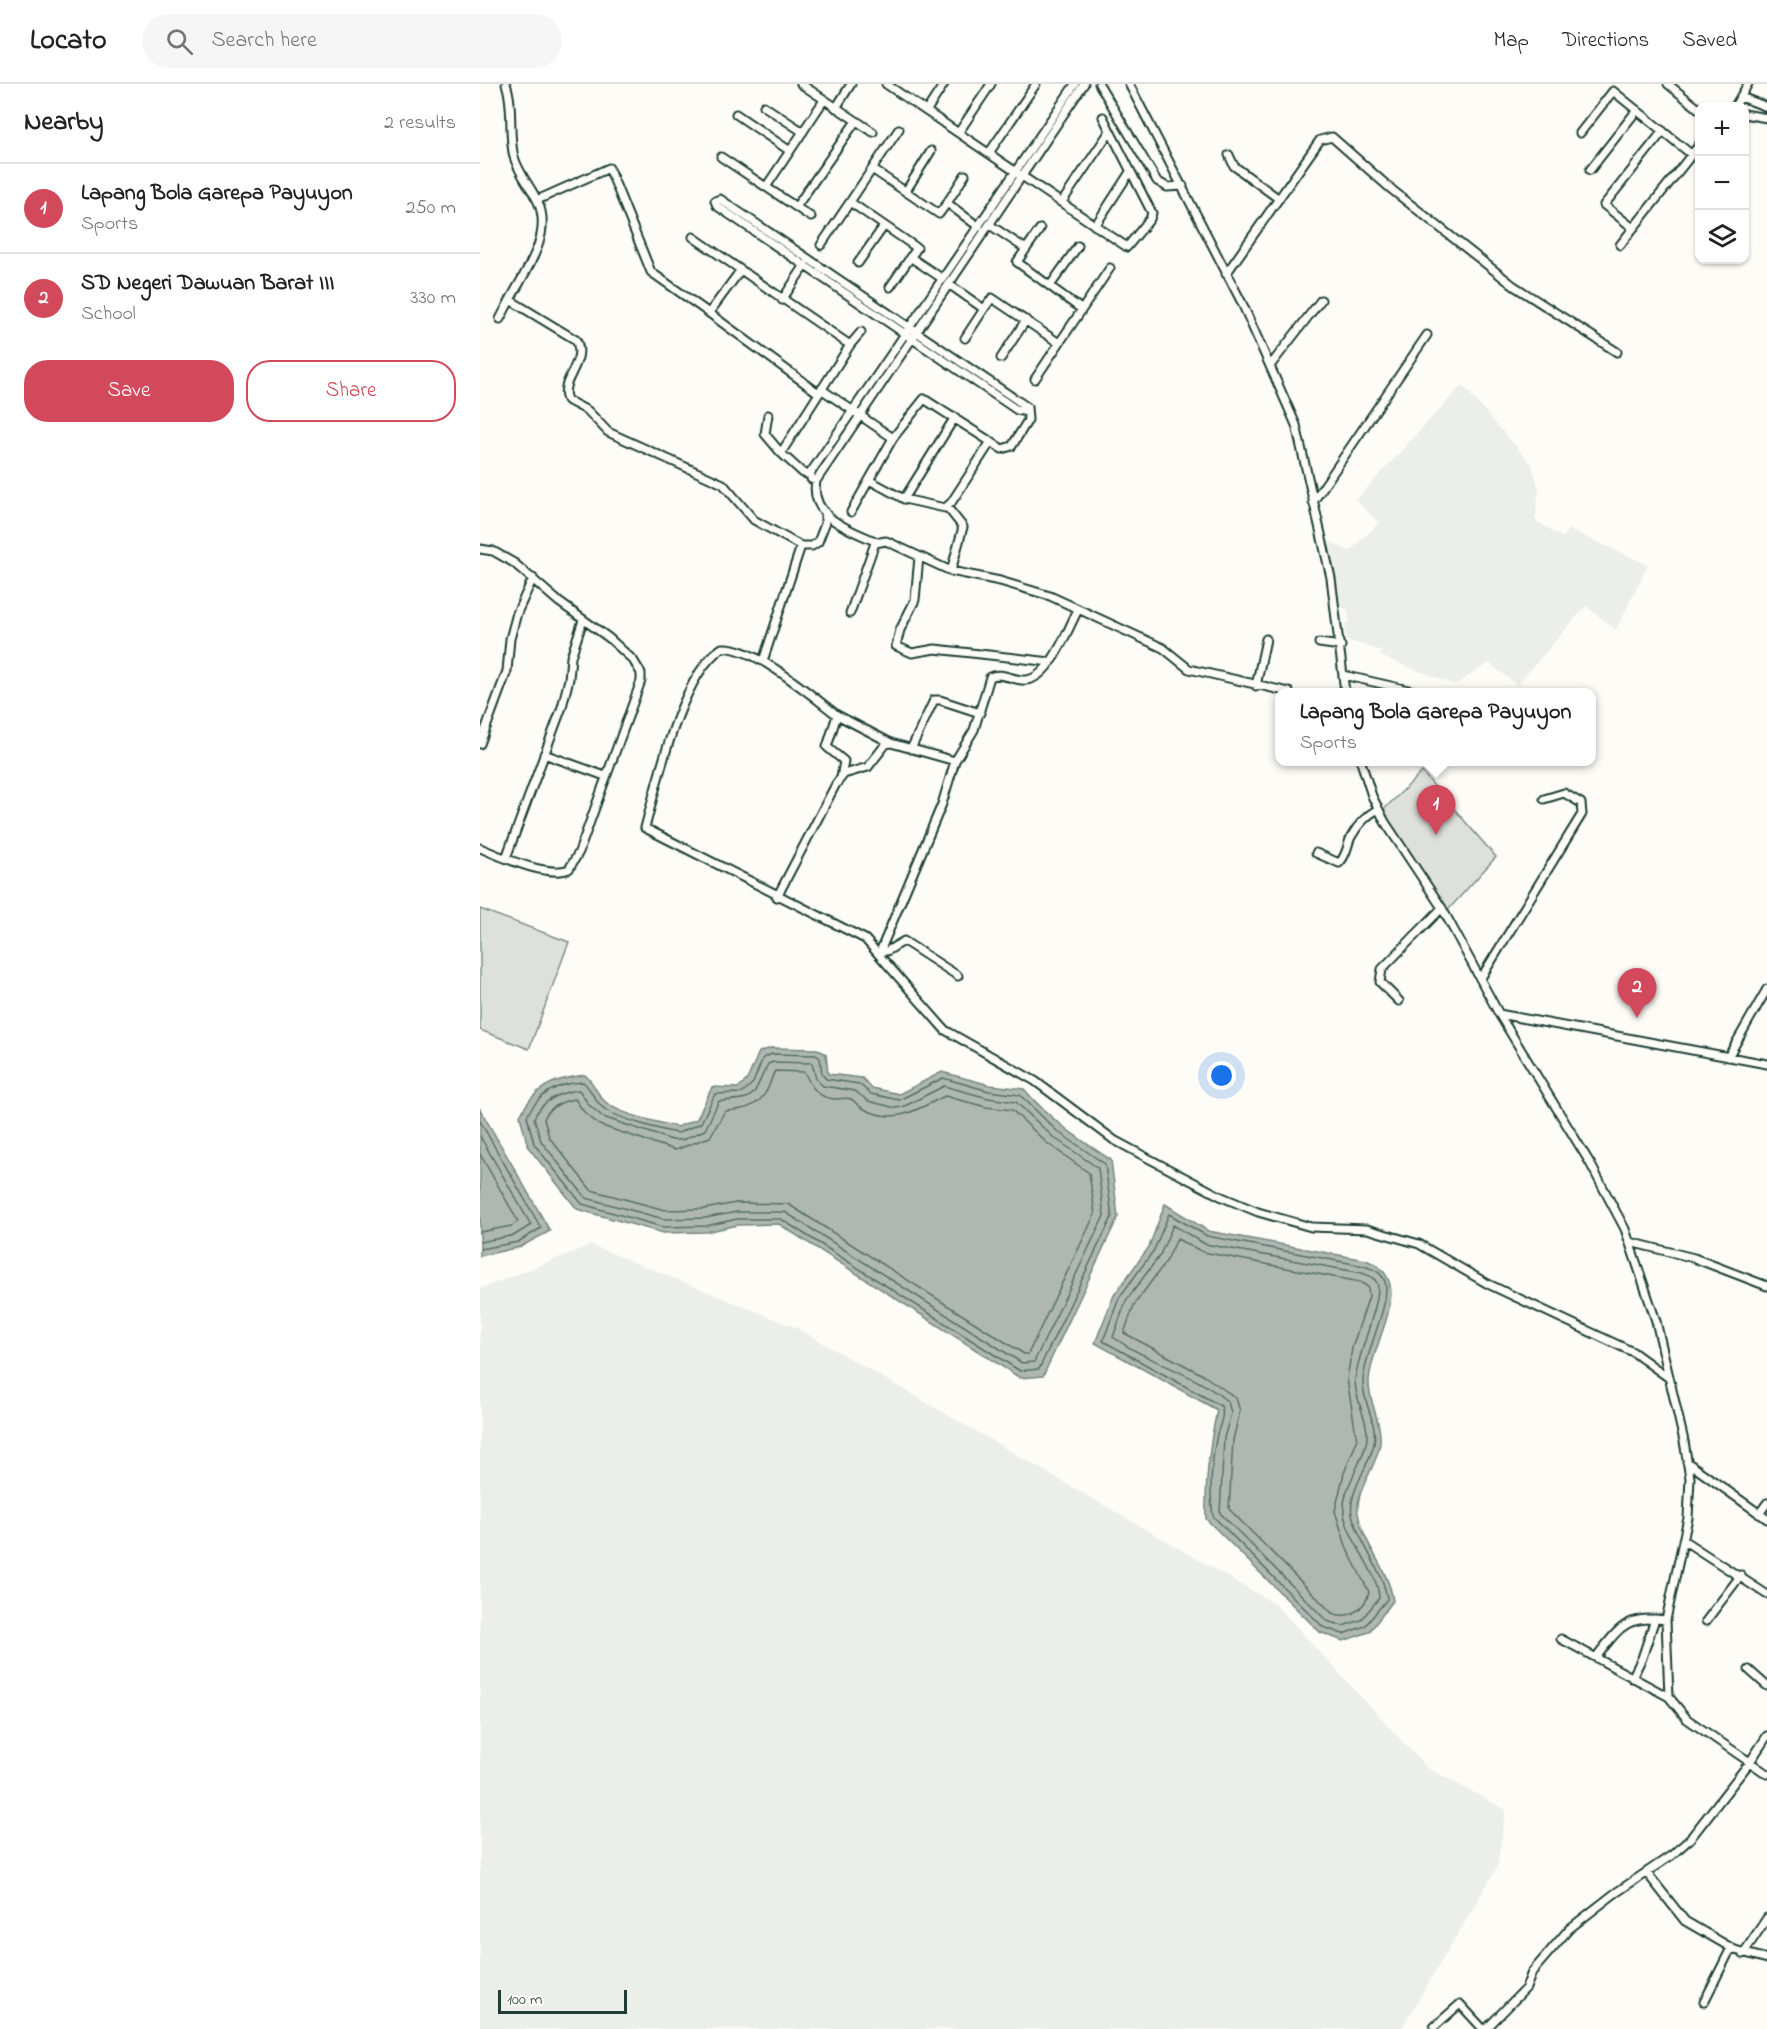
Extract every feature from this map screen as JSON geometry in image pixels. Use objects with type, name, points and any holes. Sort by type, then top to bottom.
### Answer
[{"type":"street","points":[[500,319],[541,239],[543,225],[537,200],[519,170],[514,156],[506,84]]},
{"type":"street","points":[[801,84],[873,132]]},
{"type":"street","points":[[836,108],[851,84]]},
{"type":"street","points":[[927,110],[944,84]]},
{"type":"street","points":[[959,132],[991,84]]},
{"type":"street","points":[[989,153],[1036,84]]},
{"type":"street","points":[[1075,84],[1019,173],[990,225],[950,285],[908,336],[813,478],[814,491],[825,512],[840,527],[877,542],[886,541],[951,572],[1036,590],[1163,648],[1189,669],[1275,690]]},
{"type":"street","points":[[914,329],[943,279],[979,226],[1084,84]]},
{"type":"street","points":[[1099,84],[1157,180],[1167,187],[1182,186]]},
{"type":"street","points":[[1129,84],[1226,274],[1296,425],[1331,578],[1344,688]]},
{"type":"street","points":[[1668,84],[1695,106]]},
{"type":"street","points":[[1738,102],[1748,84]]},
{"type":"street","points":[[891,86],[1127,247],[1150,219],[1150,207],[1103,117]]},
{"type":"street","points":[[1580,133],[1613,91],[1692,154]]},
{"type":"street","points":[[1741,97],[1767,107]]},
{"type":"street","points":[[766,187],[824,100]]},
{"type":"street","points":[[764,105],[802,132]]},
{"type":"street","points":[[1590,170],[1637,110]]},
{"type":"street","points":[[736,114],[790,151]]},
{"type":"street","points":[[1749,115],[1767,118]]},
{"type":"street","points":[[796,207],[856,121]]},
{"type":"street","points":[[821,244],[899,129]]},
{"type":"street","points":[[1062,202],[1110,131]]},
{"type":"street","points":[[1633,228],[1605,205],[1663,131]]},
{"type":"street","points":[[1226,274],[1320,141],[1332,137],[1391,189],[1514,286],[1617,352]]},
{"type":"street","points":[[1620,245],[1695,150]]},
{"type":"street","points":[[906,191],[931,151]]},
{"type":"street","points":[[1229,155],[1234,166],[1280,199]]},
{"type":"street","points":[[721,157],[811,217]]},
{"type":"street","points":[[537,200],[609,168],[651,272],[819,390],[858,412],[893,438]]},
{"type":"street","points":[[872,169],[939,214],[965,175]]},
{"type":"street","points":[[1095,226],[1130,172]]},
{"type":"street","points":[[851,512],[893,438],[924,399],[1002,449],[1012,446],[1028,420],[1027,412],[1023,403],[914,329],[893,321],[851,298],[805,265],[759,230],[720,199],[715,201],[717,206],[759,230],[855,291],[893,321],[908,336],[1020,412],[1027,412]]},
{"type":"street","points":[[850,202],[917,248],[890,287]]},
{"type":"street","points":[[947,203],[979,226]]},
{"type":"street","points":[[990,225],[1026,249]]},
{"type":"street","points":[[858,263],[884,226]]},
{"type":"street","points":[[1040,229],[1017,262],[1082,309]]},
{"type":"street","points":[[693,237],[850,345]]},
{"type":"street","points":[[1050,286],[1078,246]]},
{"type":"street","points":[[910,257],[943,279]]},
{"type":"street","points":[[782,300],[805,265]]},
{"type":"street","points":[[1035,379],[1110,268]]},
{"type":"street","points":[[709,314],[740,271]]},
{"type":"street","points":[[950,285],[984,309]]},
{"type":"street","points":[[851,298],[855,291]]},
{"type":"street","points":[[965,338],[992,298],[1059,343]]},
{"type":"street","points":[[510,300],[576,340],[580,354],[567,388],[567,400],[588,411],[608,432],[723,484],[753,520],[801,546],[812,546],[818,542],[825,524],[825,512]]},
{"type":"street","points":[[1270,366],[1321,300]]},
{"type":"street","points":[[1001,358],[1026,320]]},
{"type":"street","points":[[781,453],[819,390],[861,332]]},
{"type":"street","points":[[1313,502],[1427,335]]},
{"type":"street","points":[[768,415],[765,434],[781,453],[803,473],[813,478]]},
{"type":"street","points":[[904,499],[955,417]]},
{"type":"street","points":[[947,507],[990,442]]},
{"type":"street","points":[[869,480],[904,499],[947,507],[963,527],[951,572]]},
{"type":"street","points":[[850,613],[877,542]]},
{"type":"street","points":[[763,661],[801,546]]},
{"type":"street","points":[[480,549],[493,551],[505,557],[533,578],[633,660],[641,672],[641,681],[579,852],[569,869],[554,871],[506,858],[480,848]]},
{"type":"street","points":[[919,557],[915,600],[900,630],[896,646],[912,653],[935,649],[1051,662]]},
{"type":"street","points":[[480,744],[507,670],[510,639],[520,605],[533,578]]},
{"type":"street","points":[[880,952],[942,804],[955,761],[974,730],[990,677],[998,675],[1023,681],[1032,679],[1044,671],[1078,610]]},
{"type":"street","points":[[506,858],[567,691],[570,657],[583,620]]},
{"type":"street","points":[[1256,686],[1266,639]]},
{"type":"street","points":[[1318,642],[1341,646]]},
{"type":"street","points":[[955,761],[891,743],[837,715],[763,661],[727,648],[713,655],[699,676],[675,724],[645,828],[777,897],[855,934],[880,952],[945,1030],[1035,1081],[1114,1140],[1160,1165],[1222,1197],[1296,1224],[1311,1227],[1367,1229],[1419,1244],[1488,1284],[1633,1352],[1669,1377]]},
{"type":"street","points":[[1343,675],[1400,688]]},
{"type":"street","points":[[911,748],[934,700],[980,713]]},
{"type":"street","points":[[777,897],[841,778],[844,761],[829,750],[827,742],[837,715]]},
{"type":"street","points":[[841,778],[868,767],[886,744],[891,743]]},
{"type":"street","points":[[544,754],[605,776]]},
{"type":"street","points":[[1363,766],[1378,809],[1442,908],[1499,1014],[1606,1191],[1630,1242],[1656,1321],[1687,1462],[1690,1500],[1666,1620],[1669,1697]]},
{"type":"street","points":[[1481,978],[1582,814],[1581,803],[1564,793],[1545,799]]},
{"type":"street","points":[[1316,853],[1339,862],[1343,860],[1351,837],[1367,816],[1378,809]]},
{"type":"street","points":[[1399,1001],[1380,982],[1382,969],[1442,908]]},
{"type":"street","points":[[880,952],[888,951],[904,941],[958,976]]},
{"type":"street","points":[[1728,1057],[1767,989]]},
{"type":"street","points":[[1499,1014],[1767,1064]]},
{"type":"street","points":[[1630,1242],[1694,1258],[1767,1286]]},
{"type":"street","points":[[1687,1462],[1767,1519]]},
{"type":"street","points":[[1759,1514],[1767,1503]]},
{"type":"street","points":[[1683,1540],[1766,1593]]},
{"type":"street","points":[[1706,1621],[1741,1575]]},
{"type":"street","points":[[1597,1656],[1626,1623],[1644,1618],[1666,1620]]},
{"type":"street","points":[[1632,1678],[1646,1648],[1655,1619]]},
{"type":"street","points":[[1561,1639],[1597,1656],[1669,1697],[1687,1719],[1767,1774]]},
{"type":"street","points":[[1749,1670],[1767,1686]]},
{"type":"street","points":[[1434,2027],[1460,2004],[1485,2029],[1526,1988],[1532,1972],[1569,1929],[1689,1840],[1750,1762],[1767,1736]]},
{"type":"street","points":[[1647,1873],[1685,1921],[1743,1954],[1767,1959]]},
{"type":"street","points":[[1743,1954],[1767,1918]]},
{"type":"street","points":[[1704,2002],[1723,1959],[1729,1952],[1735,1950]]},
{"type":"shaded area","points":[[1462,385],[1532,465],[1539,489],[1535,520],[1563,538],[1568,529],[1648,565],[1616,630],[1586,606],[1517,685],[1489,663],[1455,685],[1380,656],[1382,651],[1346,640],[1345,624],[1350,621],[1346,608],[1340,608],[1327,540],[1350,551],[1379,523],[1356,500]]},
{"type":"shaded area","points":[[1422,772],[1496,857],[1448,910],[1380,813]]},
{"type":"shaded area","points":[[480,909],[569,942],[529,1049],[480,1030]]},
{"type":"shaded area","points":[[591,1245],[797,1328],[1275,1604],[1426,1767],[1506,1810],[1497,1868],[1401,2029],[480,2029],[480,1289]]},
{"type":"water","points":[[771,1048],[817,1049],[826,1054],[828,1074],[862,1078],[872,1088],[899,1094],[942,1072],[990,1085],[1024,1089],[1054,1119],[1111,1160],[1118,1217],[1043,1376],[1020,1378],[779,1224],[738,1225],[706,1232],[663,1233],[577,1209],[528,1147],[520,1116],[538,1091],[554,1082],[585,1075],[601,1098],[614,1108],[677,1127],[697,1119],[712,1087],[738,1088],[747,1080],[759,1052]]},
{"type":"water","points":[[480,1109],[550,1231],[520,1247],[480,1256]]},
{"type":"water","points":[[1165,1204],[1208,1231],[1366,1260],[1381,1269],[1389,1282],[1391,1296],[1388,1313],[1369,1381],[1379,1427],[1380,1443],[1360,1495],[1358,1513],[1365,1536],[1387,1578],[1393,1601],[1369,1632],[1343,1641],[1320,1632],[1206,1519],[1208,1464],[1217,1410],[1095,1343],[1114,1295],[1149,1247]]},
{"type":"place","name":"Lapang Bola Garepa Payuyon","points":[[1436,835]]},
{"type":"place","name":"SD Negeri Dawuan Barat III","points":[[1637,1018]]}]
